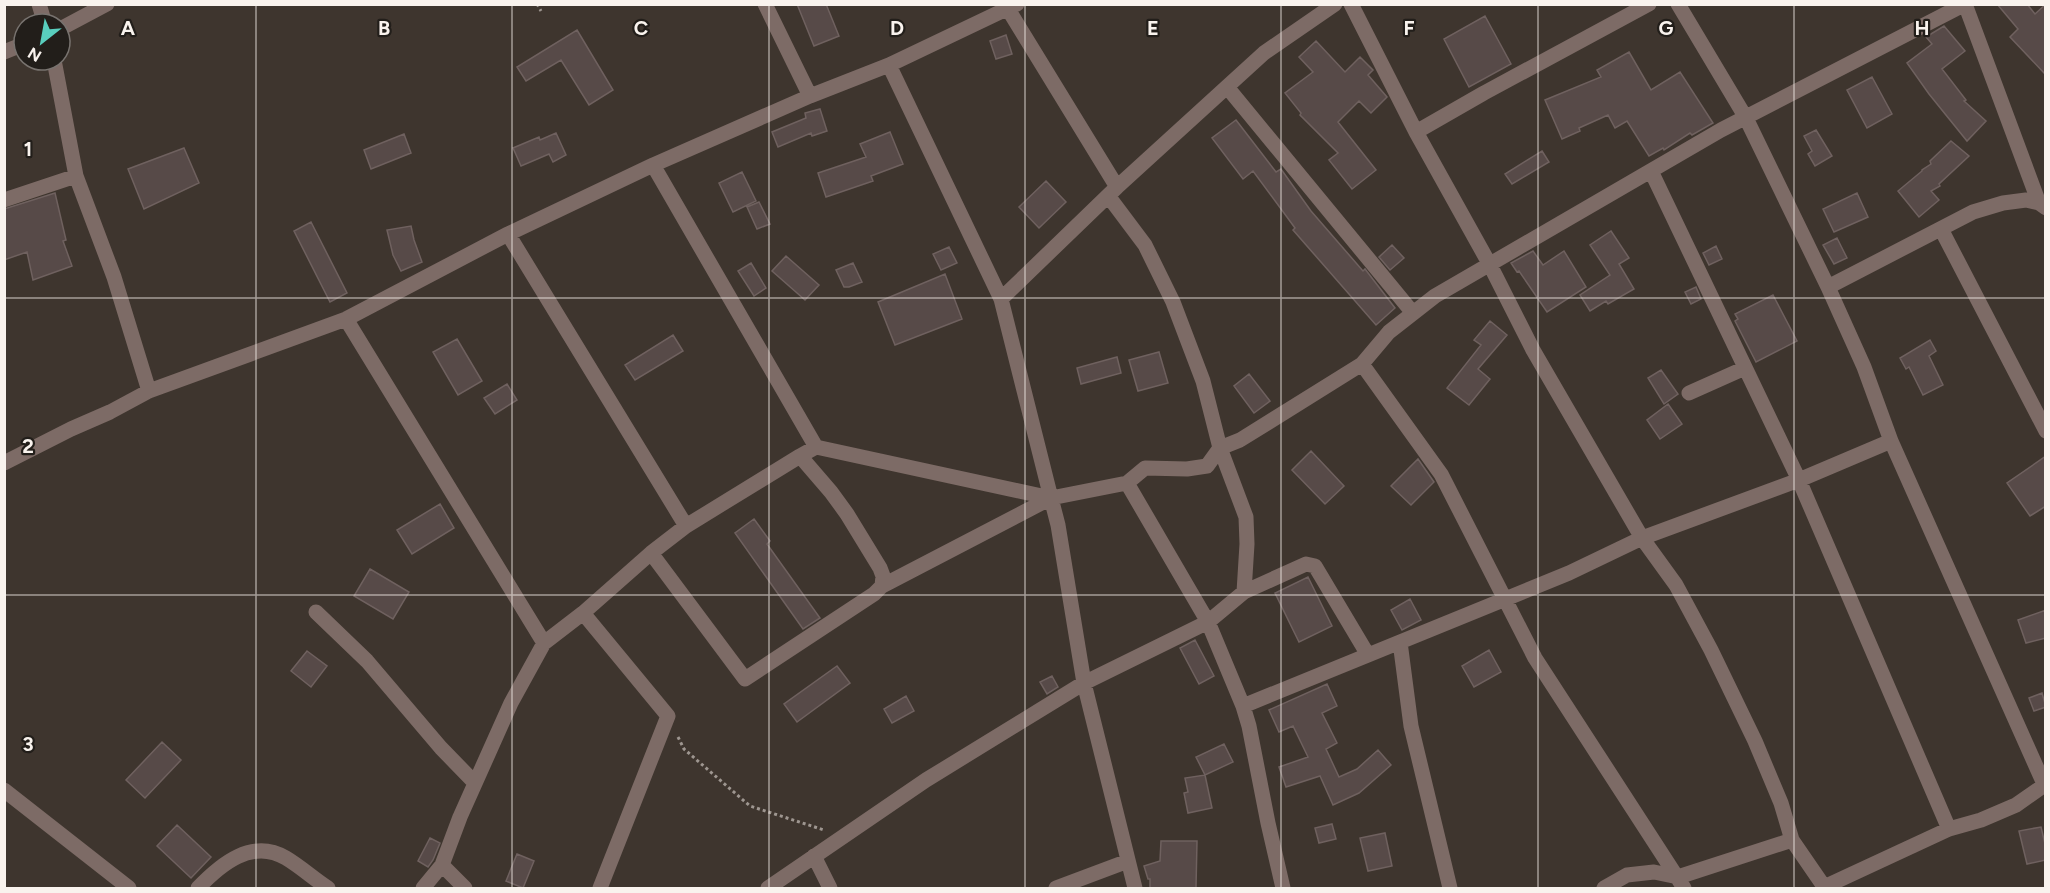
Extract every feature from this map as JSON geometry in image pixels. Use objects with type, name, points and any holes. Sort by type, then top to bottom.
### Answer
[{"type":"street","points":[[72,23],[107,4]]},
{"type":"street","points":[[765,4],[810,96]]},
{"type":"street","points":[[1001,299],[1264,53],[1335,4]]},
{"type":"street","points":[[1351,4],[1416,132],[1490,265],[1533,350],[1642,538],[1676,585],[1711,650],[1764,762],[1781,803],[1792,840],[1825,888],[1949,829],[1981,820],[2016,805],[2045,784],[1891,441],[1864,367],[1828,287],[1746,118],[1678,4]]},
{"type":"street","points":[[1416,132],[1649,4]]},
{"type":"street","points":[[651,553],[745,679],[874,594],[882,586],[1051,498],[1127,483],[1145,468],[1187,469],[1208,466],[1221,448],[1240,440],[1362,364],[1389,332],[1435,296],[1721,130],[1965,4],[2042,206]]},
{"type":"street","points":[[4,463],[149,391],[346,319],[508,234],[652,165],[810,96],[889,65],[1013,7],[1113,192],[1145,245],[1173,302],[1203,381],[1221,448],[1246,517],[1244,592]]},
{"type":"street","points":[[889,65],[1001,299],[1058,525],[1084,683],[1135,888]]},
{"type":"street","points":[[56,72],[76,177],[114,277],[149,391]]},
{"type":"street","points":[[1227,87],[1413,313]]},
{"type":"street","points":[[652,165],[816,447]]},
{"type":"street","points":[[1651,171],[1798,480],[1949,829]]},
{"type":"street","points":[[4,200],[76,177]]},
{"type":"street","points":[[1828,287],[1973,212],[2003,203],[2026,200],[2042,206]]},
{"type":"street","points":[[1941,229],[2046,431]]},
{"type":"street","points":[[508,234],[686,526]]},
{"type":"street","points":[[346,319],[544,643]]},
{"type":"street","points":[[1362,364],[1440,474],[1535,658],[1681,883]]},
{"type":"street","points":[[1689,393],[1744,368]]},
{"type":"street","points":[[1243,706],[1569,573],[1642,538],[1798,480],[1891,441]]},
{"type":"street","points":[[423,888],[442,866],[475,783],[511,703],[544,643],[686,526],[816,447],[1051,498]]},
{"type":"street","points":[[800,456],[847,514],[880,568],[883,576],[882,586]]},
{"type":"street","points":[[1127,483],[1208,621],[1243,706],[1283,888]]},
{"type":"street","points":[[768,888],[926,780],[1084,683],[1208,621],[1244,592],[1305,564],[1315,566],[1368,655]]},
{"type":"street","points":[[316,612],[367,661],[475,783]]},
{"type":"street","points":[[583,613],[668,716],[600,888]]},
{"type":"street","points":[[1400,642],[1411,726],[1450,888]]},
{"type":"street","points":[[4,790],[129,888]]},
{"type":"street","points":[[1604,888],[1627,875],[1654,872],[1681,883],[1792,840]]},
{"type":"street","points":[[198,888],[239,855],[258,850],[284,857],[328,888]]},
{"type":"street","points":[[814,856],[830,888]]},
{"type":"street","points":[[1056,888],[1128,861]]},
{"type":"street","points":[[442,866],[465,888]]},
{"type":"path","points":[[537,4],[541,10]]},
{"type":"path","points":[[668,716],[684,749],[750,806],[816,827],[842,838]]},
{"type":"building","points":[[797,4],[826,4],[839,36],[814,46]]},
{"type":"building","points":[[1997,4],[2027,4],[2035,14],[2046,4],[2046,75],[2010,37],[2018,29]]},
{"type":"building","points":[[1485,16],[1511,64],[1469,87],[1444,39]]},
{"type":"building","points":[[1944,26],[1965,51],[1942,69],[1966,100],[1964,101],[1986,121],[1967,141],[1907,63],[1932,44],[1926,37]]},
{"type":"building","points":[[577,30],[613,90],[589,105],[561,60],[526,81],[517,67]]},
{"type":"building","points":[[1006,35],[1012,54],[996,59],[990,41]]},
{"type":"building","points":[[1316,41],[1345,72],[1360,57],[1373,70],[1368,75],[1387,97],[1371,113],[1359,101],[1338,122],[1376,170],[1352,189],[1329,160],[1338,153],[1300,115],[1301,113],[1285,93],[1313,72],[1299,57]]},
{"type":"building","points":[[1629,52],[1651,90],[1680,72],[1713,123],[1649,156],[1627,121],[1615,128],[1608,115],[1579,128],[1580,131],[1562,139],[1545,100],[1601,77],[1597,70]]},
{"type":"building","points":[[1872,77],[1892,114],[1867,128],[1847,90]]},
{"type":"building","points":[[820,109],[827,131],[812,136],[811,133],[778,147],[772,132],[806,118],[805,113]]},
{"type":"building","points":[[1236,120],[1276,172],[1281,169],[1311,211],[1363,271],[1365,269],[1395,308],[1376,325],[1293,230],[1295,228],[1253,171],[1243,179],[1212,138]]},
{"type":"building","points":[[1816,130],[1832,156],[1815,166],[1808,154],[1812,151],[1804,136]]},
{"type":"building","points":[[890,132],[903,164],[871,176],[873,181],[826,197],[818,173],[866,157],[860,144]]},
{"type":"building","points":[[556,133],[566,155],[553,162],[549,154],[521,166],[513,148],[539,137],[540,140]]},
{"type":"building","points":[[404,134],[411,153],[371,169],[364,150]]},
{"type":"building","points":[[1951,141],[1969,156],[1939,184],[1940,186],[1931,191],[1939,200],[1919,217],[1898,191],[1931,164],[1930,161]]},
{"type":"building","points":[[184,148],[199,183],[144,209],[128,169]]},
{"type":"building","points":[[1542,151],[1549,162],[1512,184],[1505,174]]},
{"type":"building","points":[[742,172],[756,201],[733,212],[719,183]]},
{"type":"building","points":[[1046,181],[1066,202],[1039,228],[1019,207]]},
{"type":"building","points":[[55,193],[66,240],[63,241],[72,266],[33,280],[27,252],[4,260],[4,209]]},
{"type":"building","points":[[1857,193],[1868,217],[1834,232],[1823,209]]},
{"type":"building","points":[[759,202],[770,224],[757,229],[747,207]]},
{"type":"building","points":[[311,222],[347,293],[330,302],[294,231]]},
{"type":"building","points":[[411,226],[422,262],[401,271],[393,255],[387,230]]},
{"type":"building","points":[[1611,231],[1629,258],[1619,264],[1634,289],[1590,311],[1580,295],[1610,275],[1590,245]]},
{"type":"building","points":[[1837,238],[1847,258],[1834,264],[1823,245]]},
{"type":"building","points":[[1392,245],[1404,258],[1390,270],[1379,257]]},
{"type":"building","points":[[1716,246],[1722,259],[1709,265],[1703,253]]},
{"type":"building","points":[[949,247],[957,263],[941,270],[933,254]]},
{"type":"building","points":[[1533,251],[1543,265],[1564,251],[1586,287],[1547,312],[1511,263]]},
{"type":"building","points":[[786,256],[819,285],[805,300],[772,271]]},
{"type":"building","points":[[751,263],[766,288],[754,296],[738,271]]},
{"type":"building","points":[[853,263],[862,282],[844,287],[836,270]]},
{"type":"building","points":[[945,274],[962,319],[895,345],[878,302]]},
{"type":"building","points":[[1696,287],[1701,299],[1691,304],[1685,292]]},
{"type":"building","points":[[1773,295],[1797,341],[1756,362],[1735,321],[1738,319],[1735,314]]},
{"type":"building","points":[[1490,321],[1507,335],[1478,369],[1490,379],[1469,405],[1447,388],[1481,345],[1474,340]]},
{"type":"building","points":[[673,335],[683,351],[635,380],[625,365]]},
{"type":"building","points":[[457,339],[482,381],[458,395],[433,352]]},
{"type":"building","points":[[1930,340],[1936,351],[1929,356],[1943,385],[1923,395],[1909,367],[1906,369],[1900,358]]},
{"type":"building","points":[[1159,352],[1168,383],[1138,391],[1129,360]]},
{"type":"building","points":[[1117,357],[1121,373],[1081,384],[1077,368]]},
{"type":"building","points":[[1661,370],[1678,394],[1664,404],[1648,378]]},
{"type":"building","points":[[1249,374],[1270,401],[1254,413],[1234,386]]},
{"type":"building","points":[[507,384],[517,400],[495,414],[484,398]]},
{"type":"building","points":[[1668,404],[1682,424],[1660,439],[1647,420]]},
{"type":"building","points":[[1311,451],[1344,486],[1325,504],[1292,470]]},
{"type":"building","points":[[2046,456],[2046,506],[2030,516],[2007,483]]},
{"type":"building","points":[[1418,459],[1434,482],[1411,505],[1391,486]]},
{"type":"building","points":[[440,504],[454,528],[412,554],[397,530]]},
{"type":"building","points":[[754,519],[770,541],[767,544],[820,618],[803,629],[735,533]]},
{"type":"building","points":[[370,569],[409,592],[393,619],[354,596]]},
{"type":"building","points":[[1308,577],[1332,626],[1299,642],[1275,593]]},
{"type":"building","points":[[1410,599],[1421,620],[1402,630],[1391,610]]},
{"type":"building","points":[[2046,610],[2046,638],[2026,643],[2018,620]]},
{"type":"building","points":[[1195,640],[1214,676],[1199,684],[1180,648]]},
{"type":"building","points":[[1489,650],[1501,672],[1474,687],[1462,666]]},
{"type":"building","points":[[307,651],[327,666],[311,687],[291,671]]},
{"type":"building","points":[[837,666],[850,683],[797,722],[784,704]]},
{"type":"building","points":[[1052,676],[1058,687],[1047,694],[1040,682]]},
{"type":"building","points":[[1327,684],[1337,706],[1322,713],[1337,743],[1326,749],[1339,777],[1357,769],[1378,750],[1391,765],[1359,793],[1333,805],[1320,776],[1286,787],[1279,767],[1308,757],[1293,726],[1279,732],[1269,710]]},
{"type":"building","points":[[2042,693],[2046,707],[2034,711],[2029,698]]},
{"type":"building","points":[[906,696],[914,711],[892,723],[884,709]]},
{"type":"building","points":[[162,742],[181,760],[145,798],[126,780]]},
{"type":"building","points":[[1224,744],[1233,762],[1205,775],[1196,757]]},
{"type":"building","points":[[1205,775],[1212,808],[1188,813],[1184,793],[1188,792],[1185,778]]},
{"type":"building","points":[[1332,824],[1336,839],[1319,843],[1315,828]]},
{"type":"building","points":[[177,825],[211,857],[191,878],[157,846]]},
{"type":"building","points":[[2041,827],[2046,860],[2027,864],[2019,831]]},
{"type":"building","points":[[1385,833],[1392,866],[1368,871],[1360,838]]},
{"type":"building","points":[[430,838],[440,843],[428,867],[418,861]]},
{"type":"building","points":[[1161,841],[1197,841],[1196,888],[1150,888],[1150,879],[1148,879],[1144,866],[1160,861]]},
{"type":"building","points":[[517,854],[534,861],[523,888],[506,881]]}]
